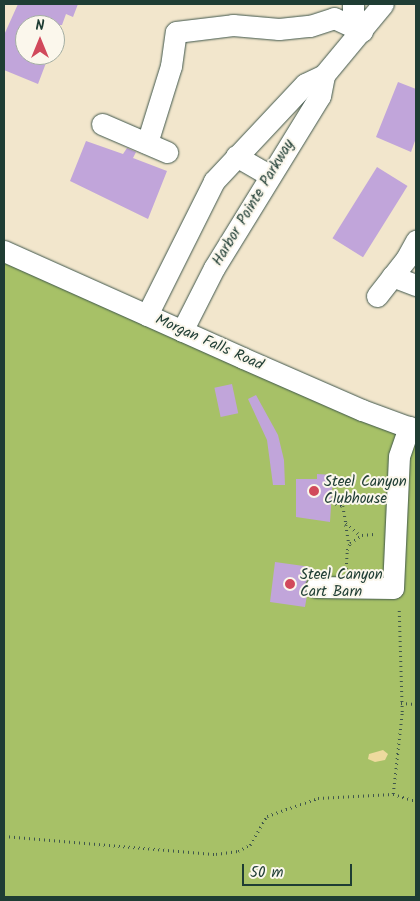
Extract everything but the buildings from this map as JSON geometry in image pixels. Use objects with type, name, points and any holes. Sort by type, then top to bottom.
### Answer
[{"type":"street","points":[[353,4],[353,12],[362,31]]},
{"type":"street","name":"Harbor Pointe Parkway","points":[[147,315],[214,181],[305,84],[324,75],[383,4]]},
{"type":"street","points":[[147,143],[171,66],[176,32],[233,25],[279,29],[310,26],[334,18],[362,31]]},
{"type":"street","name":"Harbor Pointe Parkway","points":[[182,331],[214,268],[320,96],[324,75]]},
{"type":"street","points":[[269,121],[294,138]]},
{"type":"street","points":[[102,124],[167,152]]},
{"type":"street","points":[[236,156],[270,176]]},
{"type":"street","points":[[377,296],[416,241]]},
{"type":"street","name":"Morgan Falls Road","points":[[4,251],[362,410],[412,429]]},
{"type":"street","points":[[392,276],[416,285]]},
{"type":"street","points":[[316,587],[393,588],[407,482],[399,456],[412,429]]},
{"type":"path","points":[[331,502],[343,506],[349,545],[346,569]]},
{"type":"path","points":[[346,523],[353,531],[362,535],[374,534]]},
{"type":"path","points":[[349,545],[362,535]]},
{"type":"path","points":[[393,794],[401,702],[399,609]]},
{"type":"path","points":[[401,702],[416,704]]},
{"type":"path","points":[[4,836],[216,854],[238,851],[250,845],[267,816],[318,798],[393,794],[416,801]]},
{"type":"green space","points":[[4,247],[416,423],[416,897],[4,897]]},
{"type":"sand","points":[[383,750],[388,754],[385,760],[375,762],[368,759],[369,754]]},
{"type":"place","name":"Steel Canyon Clubhouse","points":[[314,491]]},
{"type":"place","name":"Steel Canyon Cart Barn","points":[[290,584]]}]
